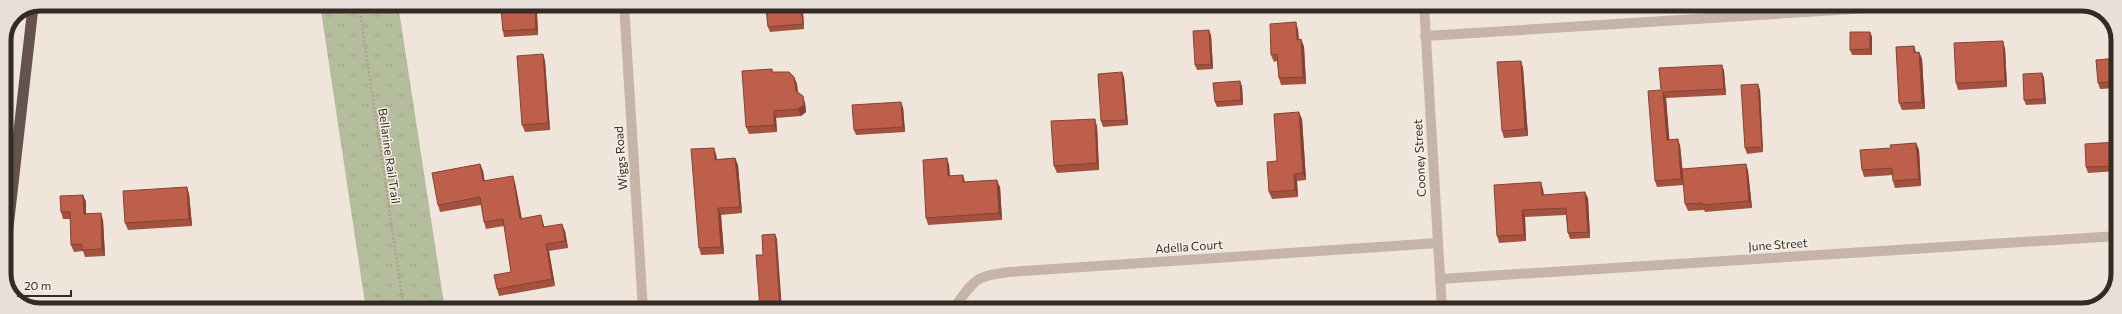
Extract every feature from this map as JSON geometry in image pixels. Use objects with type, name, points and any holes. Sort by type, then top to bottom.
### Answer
[{"type":"highway","points":[[11,202],[32,12]]},
{"type":"street","name":"Wiggs Road","points":[[624,11],[643,303]]},
{"type":"street","name":"Cooney Street","points":[[1424,11],[1442,303]]},
{"type":"street","points":[[1426,36],[1822,11]]},
{"type":"street","name":"June Street","points":[[1440,279],[2111,236]]},
{"type":"street","name":"Adella Court","points":[[958,303],[971,285],[985,275],[1009,272],[1438,243]]},
{"type":"path","name":"Bellarine Rail Trail","points":[[360,11],[403,303]]},
{"type":"green space","points":[[321,11],[399,11],[444,303],[365,303]]},
{"type":"building","points":[[501,11],[535,11],[536,29],[503,31]]},
{"type":"building","points":[[766,11],[801,11],[803,24],[768,27]]},
{"type":"building","points":[[1296,22],[1297,40],[1301,39],[1303,77],[1279,78],[1277,54],[1271,55],[1270,24]]},
{"type":"building","points":[[1209,30],[1211,64],[1195,65],[1193,31]]},
{"type":"building","points":[[1850,32],[1870,32],[1870,49],[1850,50]]},
{"type":"building","points":[[2003,41],[2005,81],[1956,83],[1954,43]]},
{"type":"building","points":[[1914,46],[1914,53],[1919,52],[1922,102],[1899,103],[1896,47]]},
{"type":"building","points":[[543,54],[548,123],[522,125],[517,56]]},
{"type":"building","points":[[2111,59],[2111,82],[2098,83],[2096,60]]},
{"type":"building","points":[[1521,61],[1525,129],[1502,131],[1497,62]]},
{"type":"building","points":[[1722,65],[1724,89],[1663,92],[1667,140],[1678,139],[1681,179],[1655,181],[1648,91],[1661,90],[1659,68]]},
{"type":"building","points":[[772,69],[772,72],[789,72],[794,77],[796,91],[803,96],[804,105],[798,109],[774,111],[774,125],[746,127],[742,71]]},
{"type":"building","points":[[1122,72],[1126,120],[1101,121],[1098,74]]},
{"type":"building","points":[[2042,73],[2044,99],[2024,100],[2023,74]]},
{"type":"building","points":[[1240,81],[1241,100],[1215,102],[1213,83]]},
{"type":"building","points":[[1758,84],[1762,147],[1745,148],[1741,85]]},
{"type":"building","points":[[901,102],[903,127],[854,130],[852,105]]},
{"type":"building","points":[[1299,112],[1303,173],[1294,174],[1295,190],[1269,192],[1267,162],[1277,161],[1274,114]]},
{"type":"building","points":[[1095,119],[1097,163],[1054,166],[1051,121]]},
{"type":"building","points":[[2111,142],[2111,166],[2086,167],[2085,144]]},
{"type":"building","points":[[1916,143],[1919,179],[1893,181],[1892,168],[1862,170],[1860,150],[1891,148],[1890,145]]},
{"type":"building","points":[[714,148],[715,160],[735,158],[740,207],[718,208],[721,247],[699,248],[691,149]]},
{"type":"building","points":[[947,158],[948,176],[963,175],[963,182],[997,180],[999,213],[926,218],[923,160]]},
{"type":"building","points":[[480,164],[483,181],[513,176],[520,219],[541,215],[543,227],[562,224],[565,241],[546,244],[552,279],[497,289],[494,275],[511,272],[503,219],[484,222],[480,197],[438,205],[432,173]]},
{"type":"building","points":[[1746,164],[1749,201],[1703,205],[1702,203],[1685,204],[1682,169]]},
{"type":"building","points":[[1541,182],[1542,195],[1585,192],[1588,232],[1568,233],[1566,208],[1522,210],[1524,235],[1497,236],[1494,185]]},
{"type":"building","points":[[187,187],[189,219],[125,223],[123,191]]},
{"type":"building","points":[[83,195],[84,214],[101,213],[102,249],[82,250],[82,244],[71,245],[70,212],[61,212],[60,196]]},
{"type":"building","points":[[775,234],[780,303],[759,303],[756,255],[763,255],[762,235]]}]
